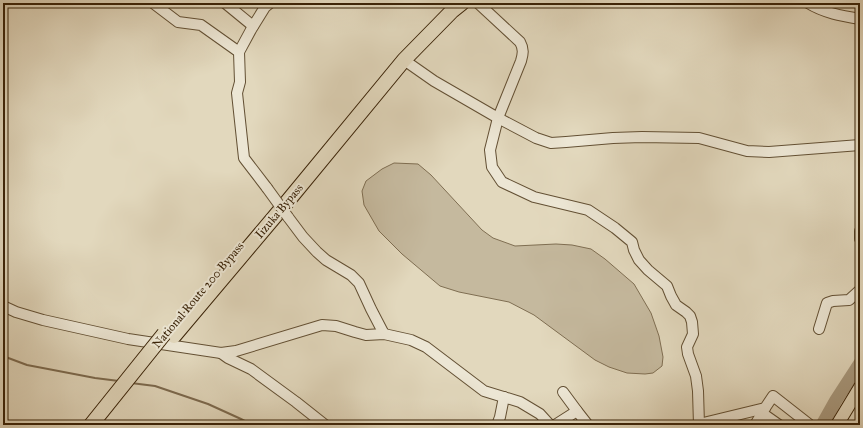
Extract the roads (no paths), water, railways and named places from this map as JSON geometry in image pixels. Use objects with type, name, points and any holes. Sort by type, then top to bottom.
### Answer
[{"type":"highway","name":"National Route 200 Bypass","points":[[90,425],[169,335],[398,55],[449,3]]},
{"type":"highway","name":"Iizuka Bypass","points":[[102,425],[169,335],[287,202],[404,60],[462,3]]},
{"type":"main road","points":[[837,425],[860,388]]},
{"type":"street","points":[[153,3],[178,22],[201,25],[239,52]]},
{"type":"street","points":[[225,3],[253,26]]},
{"type":"street","points":[[270,3],[265,7],[239,52],[240,82],[237,93],[244,158],[303,237],[326,260],[351,275],[359,283],[384,334]]},
{"type":"street","points":[[478,3],[520,42],[523,47],[521,61],[498,118],[490,150],[492,167],[502,182],[534,197],[588,210],[615,228],[632,242],[639,260],[648,270],[667,286],[670,296],[676,305],[690,316],[693,334],[687,347],[696,376],[699,425],[763,410]]},
{"type":"street","points":[[808,3],[825,11],[860,19]]},
{"type":"street","points":[[404,60],[434,81],[498,118],[536,138],[551,143],[642,137],[699,138],[747,151],[769,152],[860,145]]},
{"type":"street","points":[[860,231],[860,239]]},
{"type":"street","points":[[819,329],[827,303],[849,300],[860,290]]},
{"type":"street","points":[[3,306],[16,312],[43,320],[128,339],[221,353],[236,351],[322,325],[336,326],[366,334],[384,334],[411,340],[426,347],[484,391],[520,402],[540,414],[550,425]]},
{"type":"street","points":[[221,353],[251,369],[325,425]]},
{"type":"street","points":[[563,392],[588,425]]},
{"type":"street","points":[[755,425],[773,396],[810,425]]},
{"type":"street","points":[[497,425],[504,397]]},
{"type":"street","points":[[763,410],[779,425]]},
{"type":"street","points":[[556,425],[577,411]]},
{"type":"waterway","points":[[3,356],[27,365],[119,381]]},
{"type":"waterway","points":[[822,425],[860,363]]},
{"type":"waterway","points":[[131,383],[155,386],[208,404],[252,425]]}]
